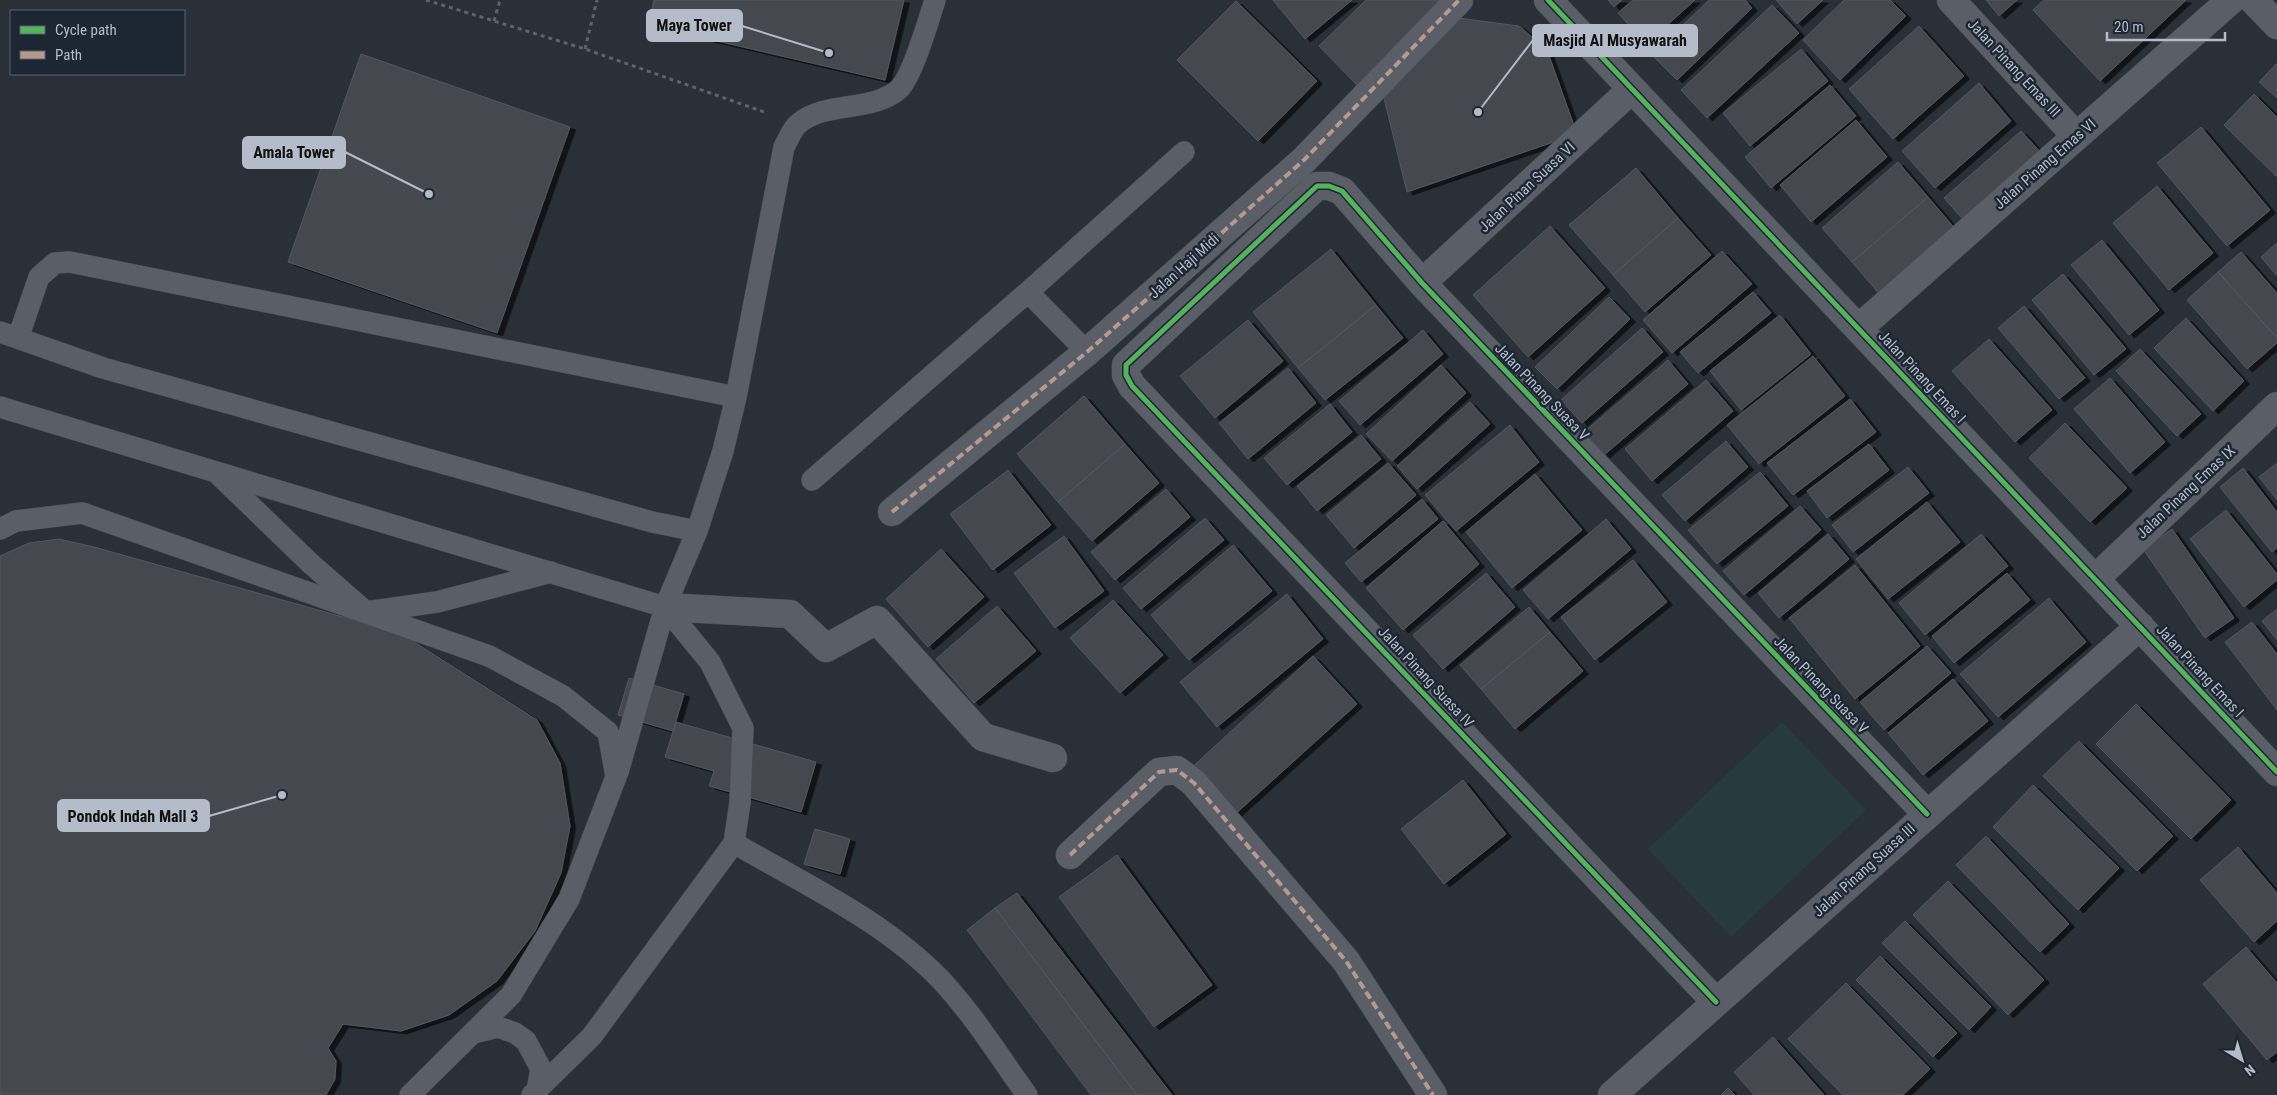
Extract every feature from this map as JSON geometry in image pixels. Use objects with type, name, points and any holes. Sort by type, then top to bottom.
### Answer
[{"type":"street","name":"Jalan Haji Midi","points":[[892,512],[1087,352],[1304,160],[1459,0]]},
{"type":"street","name":"Jalan Pinang Emas I","points":[[1548,0],[2277,772]]},
{"type":"street","name":"Jalan Pinang Emas III","points":[[1951,0],[2076,136]]},
{"type":"street","name":"Jalan Pinang Emas VI","points":[[1859,328],[2231,0]]},
{"type":"street","points":[[2253,0],[2277,25]]},
{"type":"street","name":"Jalan Pinan Suasa VI","points":[[1422,284],[1632,89]]},
{"type":"street","name":"Jalan Pinang Suasa V","points":[[1126,365],[1317,186],[1329,186],[1342,192],[1422,284],[1927,814]]},
{"type":"street","name":"Jalan Pinang Suasa IV","points":[[1126,365],[1126,375],[1132,386],[1716,1002]]},
{"type":"street","name":"Jalan Pinang Emas IX","points":[[2096,579],[2277,406]]},
{"type":"street","points":[[665,608],[790,614],[826,648],[877,620],[982,737],[1053,758]]},
{"type":"street","name":"Jalan Pinang Suasa III","points":[[1612,1095],[2140,626]]},
{"type":"street","points":[[1070,855],[1159,772],[1177,770],[1194,783],[1346,961],[1433,1095]]},
{"type":"lane","points":[[410,1095],[510,995],[569,899],[616,777],[665,608],[697,531],[723,451],[736,397],[784,147],[798,124],[817,114],[882,99],[900,88],[917,54],[935,0]]},
{"type":"lane","points":[[812,480],[1028,292],[1184,152]]},
{"type":"lane","points":[[697,531],[652,522],[112,371],[9,335],[40,277],[55,263],[70,262],[736,397]]},
{"type":"lane","points":[[1028,292],[1087,352]]},
{"type":"lane","points":[[0,407],[665,608],[710,662],[743,728],[740,802],[734,843],[592,1036],[534,1093]]},
{"type":"lane","points":[[216,473],[310,563],[366,612],[437,602],[551,572]]},
{"type":"lane","points":[[0,529],[16,521],[82,512],[489,656],[564,696],[608,732],[616,777]]},
{"type":"lane","points":[[734,843],[864,918],[914,956],[940,980],[979,1028],[1027,1095]]},
{"type":"lane","points":[[473,1033],[498,1027],[515,1033],[526,1041],[541,1069],[534,1093]]},
{"type":"path","points":[[426,0],[585,49],[798,124]]},
{"type":"path","points":[[494,21],[500,0]]},
{"type":"path","points":[[585,49],[596,0]]},
{"type":"green space","points":[[1782,722],[1866,810],[1731,937],[1648,849]]},
{"type":"building","points":[[654,0],[904,0],[885,80],[648,25]]},
{"type":"building","points":[[1273,0],[1352,0],[1305,39]]},
{"type":"building","points":[[1366,0],[1445,0],[1357,85],[1319,46]]},
{"type":"building","points":[[1608,0],[1622,0],[1614,7]]},
{"type":"building","points":[[1633,0],[1695,0],[1646,44],[1618,13]]},
{"type":"building","points":[[1709,0],[1745,0],[1752,8],[1677,80],[1652,55]]},
{"type":"building","points":[[1776,0],[1823,0],[1797,24]]},
{"type":"building","points":[[1844,0],[1890,0],[1906,16],[1840,80],[1803,40]]},
{"type":"building","points":[[1986,0],[2017,0],[1999,16]]},
{"type":"building","points":[[2044,0],[2186,0],[2100,81],[2033,10]]},
{"type":"building","points":[[1236,1],[1317,81],[1258,141],[1177,60]]},
{"type":"building","points":[[1772,5],[1799,33],[1707,118],[1681,90]]},
{"type":"building","points":[[1458,18],[1519,26],[1547,50],[1577,134],[1407,192],[1382,90]]},
{"type":"building","points":[[1919,26],[1964,76],[1893,139],[1849,89]]},
{"type":"building","points":[[1801,49],[1828,81],[1750,146],[1723,113]]},
{"type":"building","points":[[361,54],[570,127],[497,333],[288,262]]},
{"type":"building","points":[[2277,63],[2277,98],[2259,82]]},
{"type":"building","points":[[1979,83],[2011,121],[1935,188],[1902,151]]},
{"type":"building","points":[[1830,85],[1856,116],[1771,188],[1745,157]]},
{"type":"building","points":[[2254,94],[2277,117],[2277,177],[2224,125]]},
{"type":"building","points":[[1856,120],[1887,157],[1811,222],[1780,185]]},
{"type":"building","points":[[2201,127],[2270,210],[2227,246],[2157,163]]},
{"type":"building","points":[[2021,131],[2044,156],[1966,223],[1944,198]]},
{"type":"building","points":[[1898,162],[1928,197],[1852,262],[1822,228]]},
{"type":"building","points":[[1636,168],[1678,218],[1613,275],[1569,225]]},
{"type":"building","points":[[2157,186],[2213,253],[2169,290],[2113,223]]},
{"type":"building","points":[[1928,197],[1957,231],[1881,296],[1852,262]]},
{"type":"building","points":[[1678,218],[1711,255],[1645,312],[1613,275]]},
{"type":"building","points":[[1550,226],[1605,288],[1528,357],[1473,295]]},
{"type":"building","points":[[2102,240],[2159,310],[2129,335],[2071,265]]},
{"type":"building","points":[[2277,243],[2277,276],[2261,257]]},
{"type":"building","points":[[1331,249],[1376,305],[1298,368],[1253,312]]},
{"type":"building","points":[[1722,251],[1752,284],[1672,353],[1643,320]]},
{"type":"building","points":[[2241,252],[2277,293],[2277,338],[2218,272]]},
{"type":"building","points":[[2218,272],[2277,338],[2277,343],[2247,369],[2187,300]]},
{"type":"building","points":[[2063,274],[2126,349],[2094,375],[2032,300]]},
{"type":"building","points":[[1753,292],[1771,313],[1698,373],[1680,352]]},
{"type":"building","points":[[1609,297],[1630,319],[1557,389],[1535,367]]},
{"type":"building","points":[[1376,305],[1403,338],[1325,400],[1298,368]]},
{"type":"building","points":[[2024,306],[2085,378],[2059,399],[1998,328]]},
{"type":"building","points":[[1780,315],[1811,354],[1741,410],[1710,371]]},
{"type":"building","points":[[2186,318],[2244,381],[2213,411],[2154,348]]},
{"type":"building","points":[[1248,320],[1283,361],[1215,418],[1180,376]]},
{"type":"building","points":[[1642,328],[1663,352],[1582,423],[1561,400]]},
{"type":"building","points":[[1423,330],[1443,354],[1360,425],[1339,401]]},
{"type":"building","points":[[1989,339],[2052,410],[2015,442],[1952,371]]},
{"type":"building","points":[[2140,349],[2201,414],[2177,436],[2116,371]]},
{"type":"building","points":[[1813,356],[1845,396],[1759,464],[1727,425]]},
{"type":"building","points":[[1668,360],[1688,384],[1604,455],[1584,432]]},
{"type":"building","points":[[1441,365],[1466,393],[1392,461],[1366,434]]},
{"type":"building","points":[[1288,368],[1316,403],[1248,459],[1219,423]]},
{"type":"building","points":[[2110,378],[2165,442],[2130,473],[2074,409]]},
{"type":"building","points":[[1706,380],[1733,411],[1652,481],[1625,449]]},
{"type":"building","points":[[1084,396],[1125,444],[1058,502],[1017,454]]},
{"type":"building","points":[[1850,399],[1876,432],[1793,495],[1767,463]]},
{"type":"building","points":[[1470,402],[1490,424],[1417,489],[1397,466]]},
{"type":"building","points":[[1330,404],[1352,432],[1287,485],[1264,458]]},
{"type":"building","points":[[2065,423],[2127,488],[2090,522],[2029,458]]},
{"type":"building","points":[[1510,425],[1539,462],[1456,531],[1425,495]]},
{"type":"building","points":[[1361,435],[1381,459],[1317,511],[1297,486]]},
{"type":"building","points":[[1726,441],[1748,467],[1685,521],[1662,495]]},
{"type":"building","points":[[1125,444],[1159,483],[1092,541],[1058,502]]},
{"type":"building","points":[[1869,444],[1889,470],[1827,518],[1807,491]]},
{"type":"building","points":[[1388,463],[1416,495],[1354,548],[1326,515]]},
{"type":"building","points":[[2277,463],[2277,500],[2259,477]]},
{"type":"building","points":[[1908,467],[1929,493],[1853,552],[1832,525]]},
{"type":"building","points":[[2243,468],[2277,512],[2277,548],[2272,552],[2220,487]]},
{"type":"building","points":[[1008,470],[1051,525],[993,570],[950,514]]},
{"type":"building","points":[[1760,472],[1788,506],[1717,564],[1688,530]]},
{"type":"building","points":[[1535,474],[1582,530],[1512,588],[1466,532]]},
{"type":"building","points":[[1166,489],[1190,517],[1115,580],[1091,552]]},
{"type":"building","points":[[1422,499],[1438,519],[1361,582],[1345,563]]},
{"type":"building","points":[[1927,502],[1960,542],[1888,599],[1856,559]]},
{"type":"building","points":[[1800,506],[1821,530],[1744,595],[1723,571]]},
{"type":"building","points":[[2226,510],[2277,574],[2277,580],[2244,607],[2190,539]]},
{"type":"building","points":[[1205,518],[1224,540],[1141,609],[1123,588]]},
{"type":"building","points":[[1606,519],[1631,549],[1548,619],[1523,590]]},
{"type":"building","points":[[1443,521],[1479,564],[1403,630],[1366,588]]},
{"type":"building","points":[[2172,529],[2234,618],[2205,638],[2143,549]]},
{"type":"building","points":[[1828,534],[1849,559],[1779,618],[1758,593]]},
{"type":"building","points":[[1981,534],[2008,566],[1925,635],[1899,603]]},
{"type":"building","points":[[1064,536],[1104,591],[1055,628],[1014,573]]},
{"type":"building","points":[[59,539],[94,547],[400,633],[537,720],[560,763],[570,826],[561,873],[535,931],[497,981],[449,1015],[401,1031],[343,1024],[328,1048],[336,1061],[335,1079],[326,1095],[0,1095],[0,556],[29,543]]},
{"type":"building","points":[[1233,545],[1272,591],[1189,660],[1151,615]]},
{"type":"building","points":[[941,549],[984,597],[928,647],[886,599]]},
{"type":"building","points":[[1633,560],[1667,602],[1595,660],[1561,617]]},
{"type":"building","points":[[1855,565],[1920,646],[1855,699],[1789,618]]},
{"type":"building","points":[[1486,573],[1515,607],[1443,669],[1413,635]]},
{"type":"building","points":[[2007,573],[2030,600],[1954,663],[1932,636]]},
{"type":"building","points":[[1287,594],[1323,639],[1217,727],[1180,682]]},
{"type":"building","points":[[2049,598],[2086,642],[1998,717],[1960,674]]},
{"type":"building","points":[[1113,600],[1163,655],[1120,693],[1070,638]]},
{"type":"building","points":[[997,606],[1036,651],[974,703],[936,659]]},
{"type":"building","points":[[1529,607],[1550,632],[1481,689],[1460,665]]},
{"type":"building","points":[[2277,609],[2277,640],[2262,621]]},
{"type":"building","points":[[2252,622],[2277,654],[2277,710],[2225,642]]},
{"type":"building","points":[[1550,632],[1583,671],[1515,729],[1481,689]]},
{"type":"building","points":[[1927,646],[1951,673],[1884,730],[1860,702]]},
{"type":"building","points":[[1313,656],[1357,704],[1232,817],[1189,770]]},
{"type":"building","points":[[629,678],[684,694],[673,731],[618,715]]},
{"type":"building","points":[[1953,679],[1988,721],[1923,775],[1888,733]]},
{"type":"building","points":[[2136,704],[2231,800],[2191,839],[2096,744]]},
{"type":"building","points":[[676,722],[816,762],[801,812],[709,786],[714,771],[665,757]]},
{"type":"building","points":[[2079,741],[2173,836],[2137,871],[2043,776]]},
{"type":"building","points":[[1463,780],[1506,834],[1444,884],[1401,829]]},
{"type":"building","points":[[2033,785],[2119,868],[2078,910],[1993,827]]},
{"type":"building","points":[[815,829],[850,839],[840,874],[804,864]]},
{"type":"building","points":[[1986,836],[2069,924],[2040,952],[1956,865]]},
{"type":"building","points":[[2238,847],[2277,893],[2277,921],[2254,942],[2200,880]]},
{"type":"building","points":[[1117,855],[1212,985],[1154,1027],[1059,897]]},
{"type":"building","points":[[1948,881],[2044,980],[2008,1015],[1913,915]]},
{"type":"building","points":[[1017,893],[1172,1095],[1137,1095],[995,908]]},
{"type":"building","points":[[995,908],[1137,1095],[1091,1095],[967,930]]},
{"type":"building","points":[[1905,921],[1991,1007],[1969,1030],[1882,943]]},
{"type":"building","points":[[2246,947],[2277,983],[2277,1052],[2267,1060],[2203,984]]},
{"type":"building","points":[[1880,956],[1957,1033],[1933,1057],[1856,980]]},
{"type":"building","points":[[1846,983],[1930,1069],[1903,1095],[1843,1095],[1788,1039]]},
{"type":"building","points":[[1773,1037],[1824,1095],[1754,1095],[1734,1072]]},
{"type":"building","points":[[1728,1088],[1735,1095],[1721,1095]]},
{"type":"marked path","points":[[892,512],[1087,352],[1304,160],[1459,0]]},
{"type":"marked path","points":[[1070,855],[1159,772],[1177,770],[1194,783],[1346,961],[1433,1095]]},
{"type":"cycle path","points":[[1548,0],[2277,772]]},
{"type":"cycle path","points":[[1716,1002],[1132,386],[1126,375],[1126,365],[1317,186],[1329,186],[1342,191],[1422,283],[1927,814]]},
{"type":"place","name":"Maya Tower","points":[[829,53]]},
{"type":"place","name":"Masjid Al Musyawarah","points":[[1478,112]]},
{"type":"place","name":"Amala Tower","points":[[429,194]]},
{"type":"place","name":"Pondok Indah Mall 3","points":[[282,795]]}]
